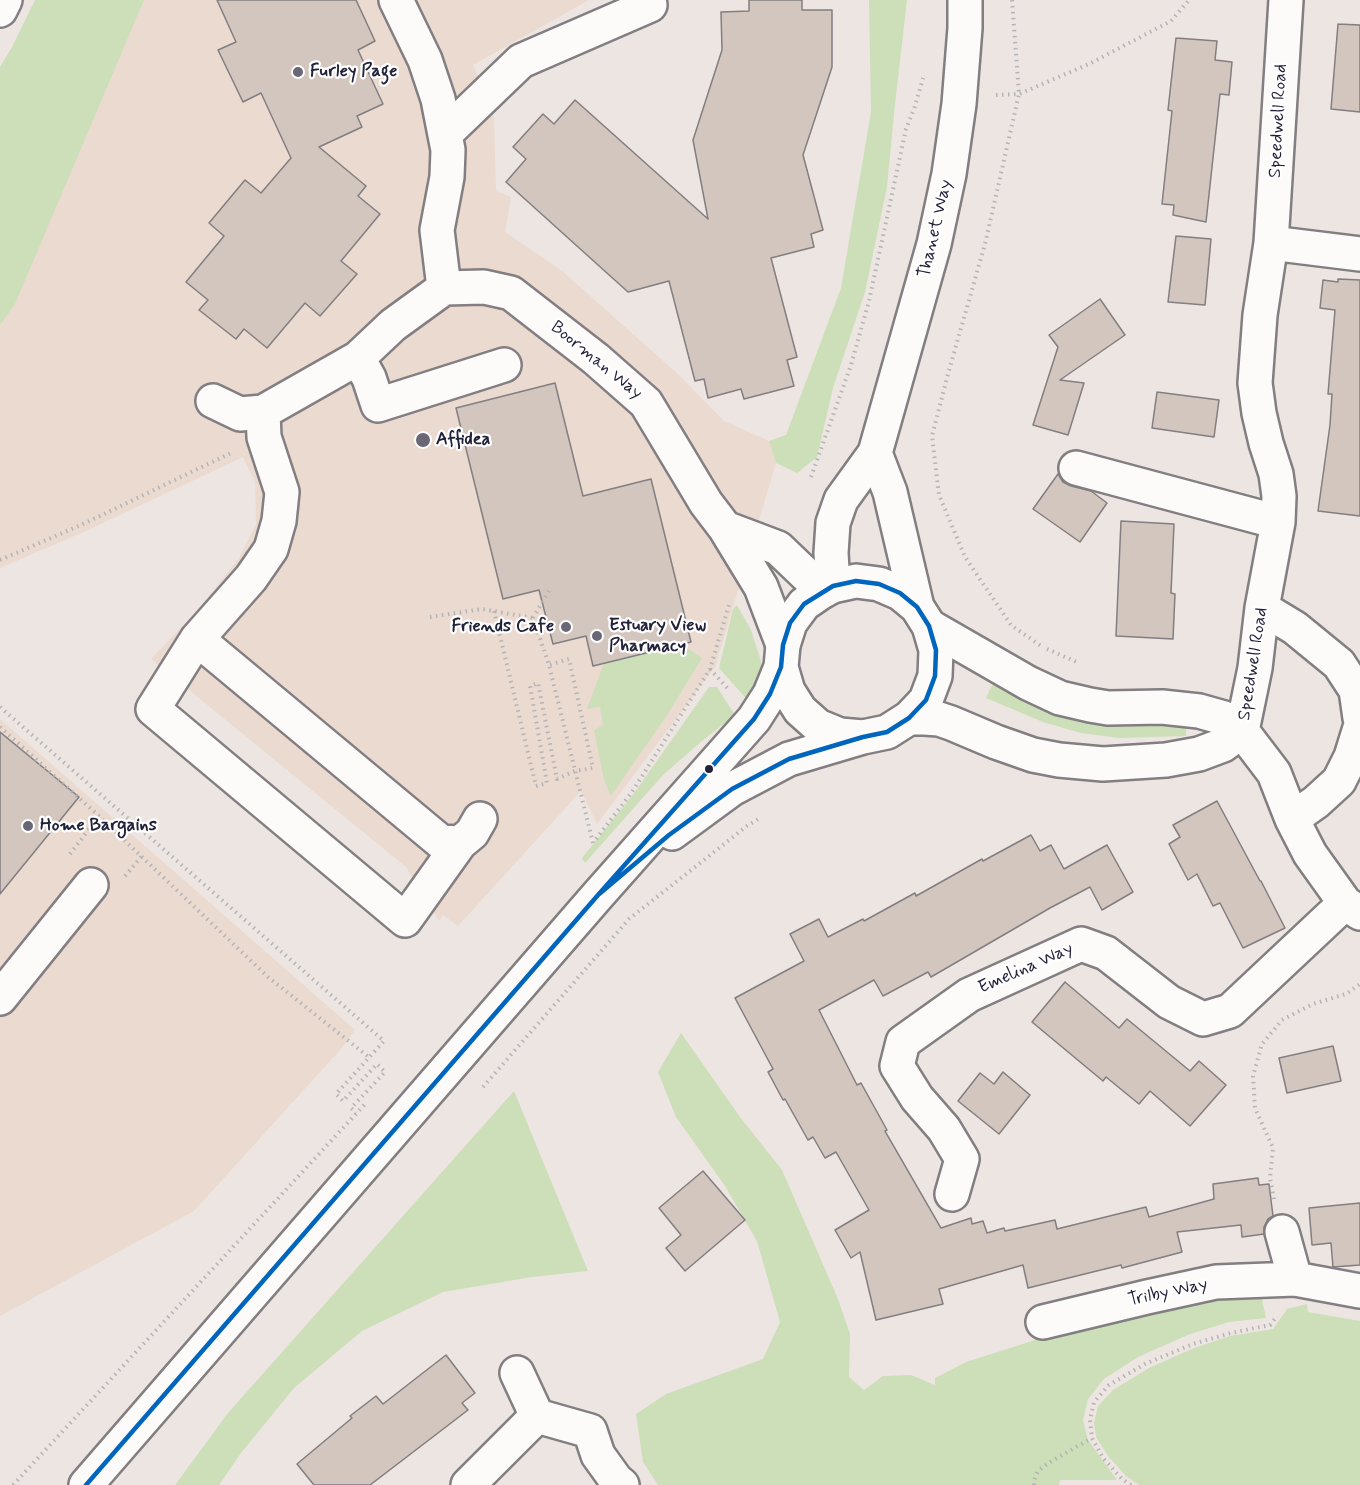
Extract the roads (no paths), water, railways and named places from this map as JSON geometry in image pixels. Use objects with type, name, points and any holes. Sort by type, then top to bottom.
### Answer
[{"type":"main road","points":[[0,10],[5,0]]},
{"type":"main road","points":[[213,401],[240,414],[263,412],[358,358],[393,325],[444,288],[437,230],[447,177],[448,150],[438,99],[425,60],[396,0]]},
{"type":"main road","name":"Thanet Way","points":[[828,588],[833,523],[841,500],[875,453],[934,244],[949,174],[961,85],[965,0]]},
{"type":"main road","name":"Speedwell Road","points":[[1286,0],[1272,243],[1260,315],[1255,382],[1259,413],[1276,474],[1279,496],[1278,522],[1262,608],[1255,668],[1242,731],[1274,773],[1292,819],[1310,854],[1353,908]]},
{"type":"main road","points":[[445,134],[521,61],[650,5]]},
{"type":"main road","points":[[1272,243],[1360,254]]},
{"type":"main road","name":"Boorman Way","points":[[444,288],[484,287],[511,293],[596,359],[646,403],[706,503],[725,528],[761,587],[782,656]]},
{"type":"main road","points":[[358,358],[369,378],[378,405],[504,365]]},
{"type":"main road","points":[[197,639],[441,842],[470,831],[405,920],[153,709],[197,639],[251,578],[271,549],[279,521],[282,492],[264,437],[263,412]]},
{"type":"main road","points":[[598,895],[669,835],[732,789],[789,759],[887,732],[909,718],[926,700],[935,676],[936,650],[923,617],[890,492],[875,453]]},
{"type":"main road","points":[[1076,468],[1278,522]]},
{"type":"main road","points":[[725,528],[778,548],[828,588]]},
{"type":"main road","points":[[86,1485],[598,895],[754,719],[770,694],[790,623],[804,604],[828,588],[856,581],[879,584],[900,593],[923,617],[1020,679],[1060,698],[1108,708],[1162,707],[1199,711],[1224,718],[1242,731],[1223,745],[1199,754],[1166,760],[1103,764],[1033,755],[939,719],[909,718]]},
{"type":"main road","points":[[1262,608],[1295,628],[1339,664],[1356,690],[1360,718]]},
{"type":"main road","points":[[782,656],[788,691],[800,710],[818,726],[840,735],[863,737]]},
{"type":"main road","points":[[1292,819],[1316,802],[1339,781],[1351,757],[1360,728]]},
{"type":"main road","points":[[0,998],[91,885]]},
{"type":"main road","name":"Emelina Way","points":[[952,1194],[962,1159],[945,1129],[917,1098],[897,1066],[903,1042],[969,995],[1081,944],[1106,953],[1168,1002],[1203,1019],[1230,1011],[1353,908]]},
{"type":"main road","points":[[1282,1232],[1287,1279]]},
{"type":"main road","name":"Trilby Way","points":[[1043,1322],[1216,1282],[1287,1279],[1360,1291]]},
{"type":"main road","points":[[517,1373],[537,1416],[590,1431],[598,1455],[622,1485]]},
{"type":"main road","points":[[468,1485],[537,1416]]},
{"type":"place","name":"Furley Page","points":[[298,72]]},
{"type":"place","name":"Affidea","points":[[423,440]]},
{"type":"place","name":"Friends Cafe","points":[[566,627]]},
{"type":"place","name":"Estuary View Pharmacy","points":[[597,636]]},
{"type":"place","name":"Home Bargains","points":[[28,826]]}]
